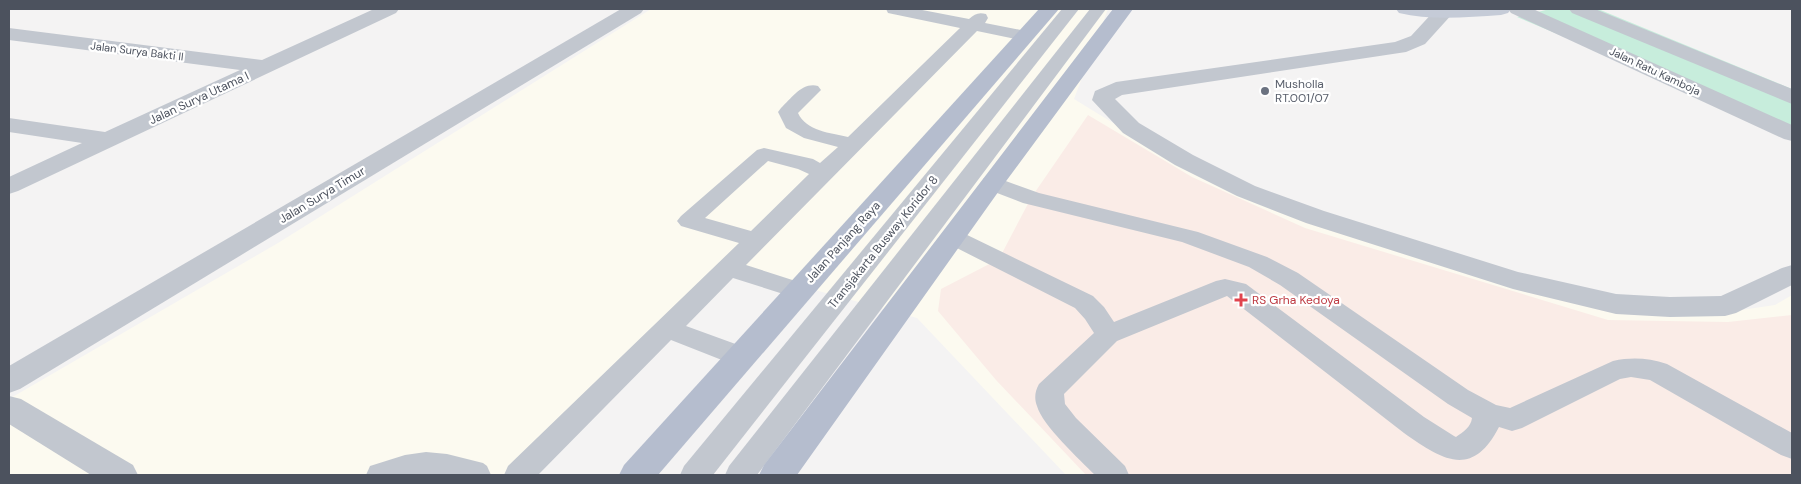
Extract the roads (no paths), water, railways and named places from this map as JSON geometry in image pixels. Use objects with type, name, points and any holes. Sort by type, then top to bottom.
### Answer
[{"type":"main road","name":"Jalan Panjang Raya","points":[[637,475],[1049,9]]},
{"type":"main road","points":[[777,475],[1123,9]]},
{"type":"street","name":"Jalan Surya Utama I","points":[[9,186],[389,9]]},
{"type":"street","name":"Jalan Surya Timur","points":[[9,381],[634,9]]},
{"type":"street","points":[[1406,9],[1444,12],[1501,9]]},
{"type":"street","name":"Jalan Ratu Kamboja","points":[[1518,9],[1792,134]]},
{"type":"street","points":[[1580,9],[1792,97]]},
{"type":"street","points":[[1444,12],[1418,40],[1399,48],[1116,88],[1103,96],[1103,100],[1131,128],[1184,160],[1246,191],[1315,218],[1513,280],[1616,304],[1688,307],[1725,306],[1792,274]]},
{"type":"street","name":"Jalan Surya Bakti II","points":[[9,34],[265,67]]},
{"type":"street","points":[[9,125],[110,140]]},
{"type":"street","points":[[9,408],[120,475]]},
{"type":"lane","points":[[894,9],[976,22],[1025,36]]},
{"type":"lane","name":"Transjakarta Busway Koridor 8","points":[[696,475],[1071,9]]},
{"type":"lane","points":[[740,475],[1098,9]]},
{"type":"lane","points":[[519,475],[976,22]]},
{"type":"lane","points":[[810,90],[788,112],[793,124],[811,134],[852,144]]},
{"type":"lane","points":[[756,240],[689,221],[764,154],[805,164],[823,173]]},
{"type":"lane","points":[[992,183],[1031,198],[1190,237],[1258,262],[1289,279],[1458,397],[1487,413],[1512,420],[1613,371],[1631,367],[1657,371],[1792,447]]},
{"type":"lane","points":[[953,237],[1084,302],[1095,313],[1108,334]]},
{"type":"lane","points":[[1232,288],[1252,276],[1258,262]]},
{"type":"lane","points":[[729,268],[799,291]]},
{"type":"lane","points":[[1114,475],[1066,426],[1051,407],[1049,391],[1108,334],[1225,287],[1232,288],[1414,425],[1444,445],[1461,450],[1480,434],[1488,423],[1487,413]]},
{"type":"lane","points":[[668,329],[742,356]]},
{"type":"lane","points":[[381,475],[403,466],[442,463],[476,475]]},
{"type":"place","name":"Musholla RT.001/07","points":[[1265,91]]},
{"type":"place","name":"RS Grha Kedoya","points":[[1241,300]]}]
